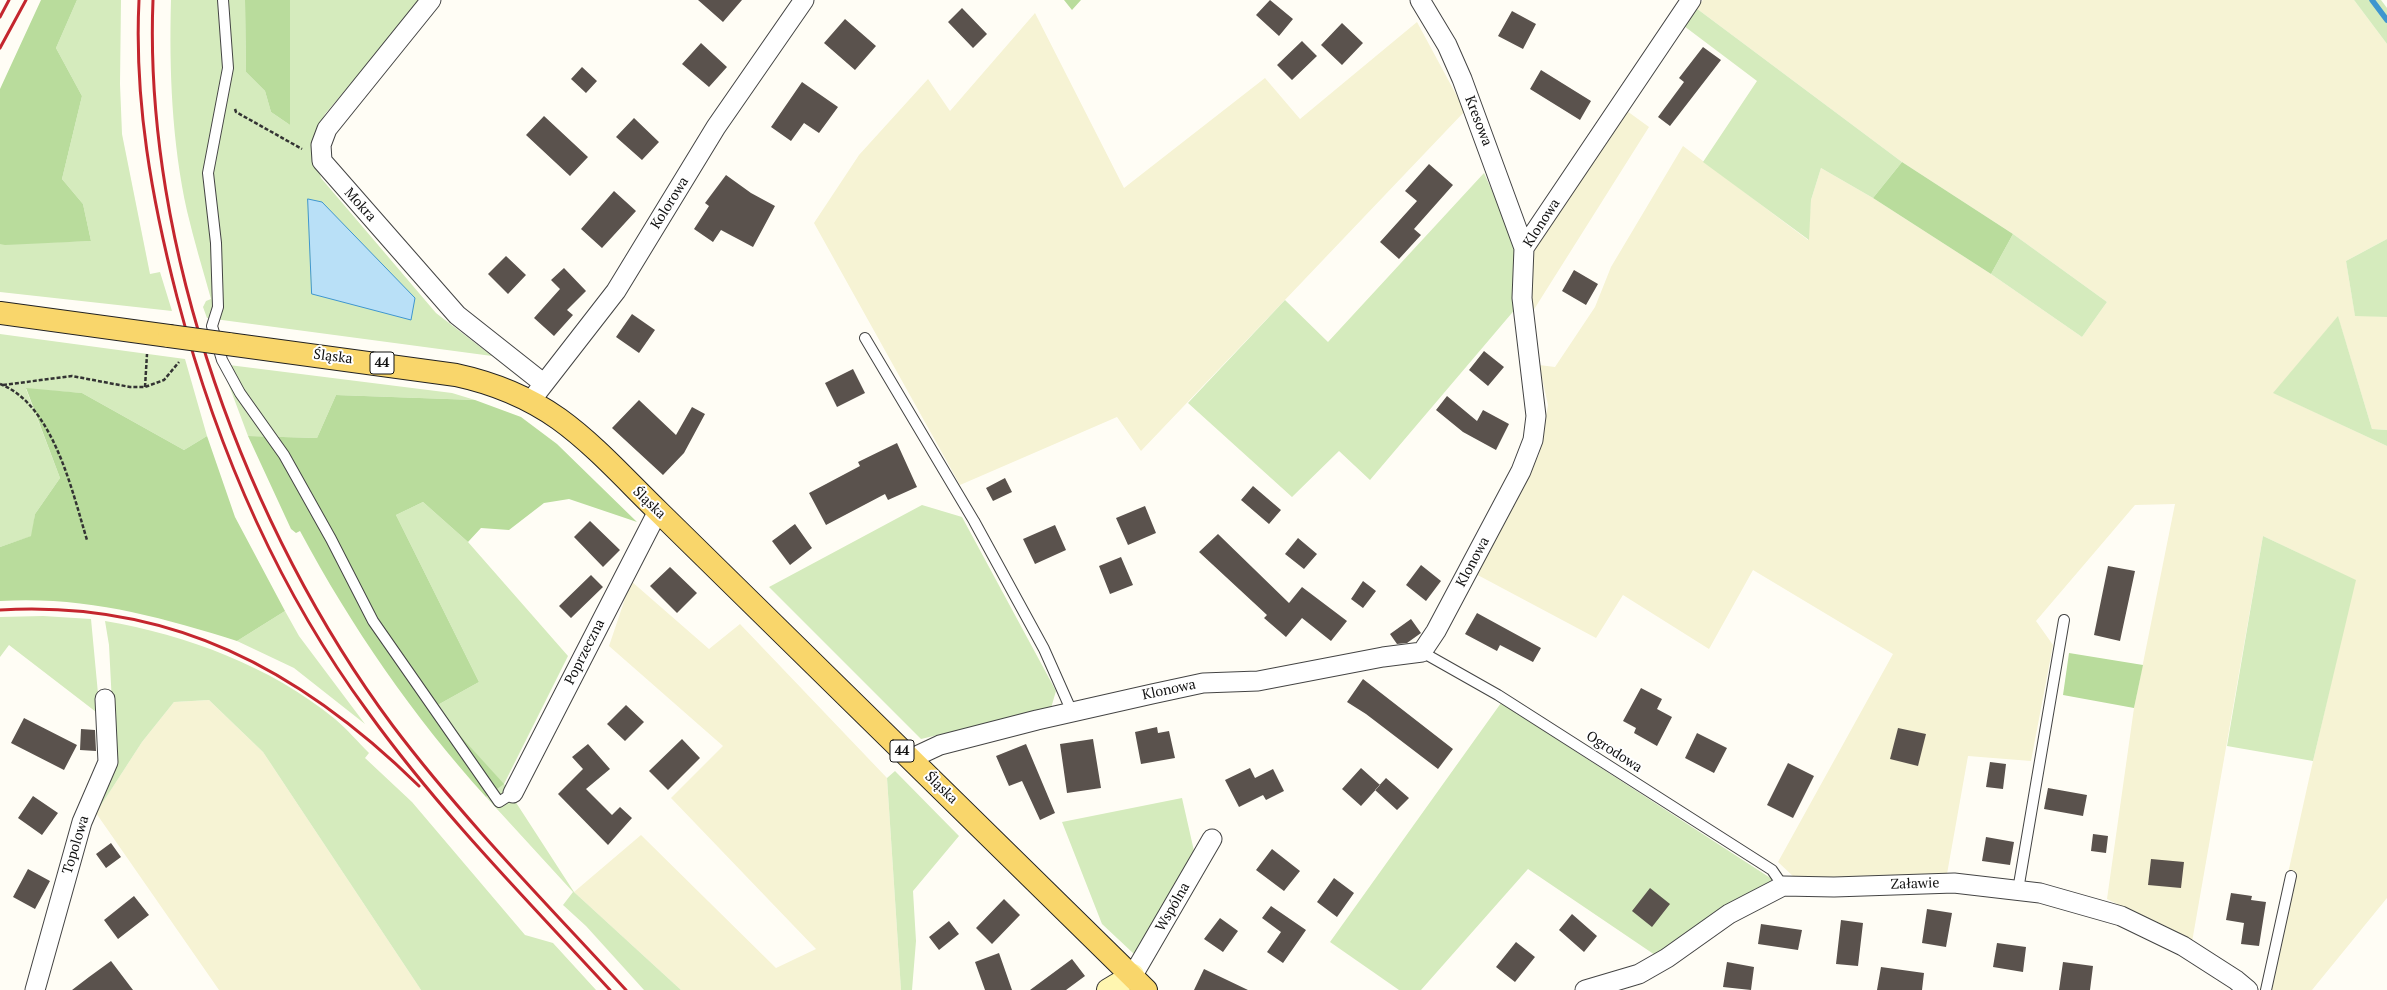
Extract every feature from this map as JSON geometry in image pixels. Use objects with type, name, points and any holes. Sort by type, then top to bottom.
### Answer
[{"type":"main road","name":"Śląska","points":[[0,313],[434,370],[481,381],[532,402],[559,419],[582,438],[1139,982]]},
{"type":"street","points":[[322,160],[321,145],[327,129],[431,0]]},
{"type":"street","name":"Kolorowa","points":[[532,402],[543,383],[616,291],[716,127],[804,0]]},
{"type":"street","name":"Kresowa","points":[[1420,0],[1447,45],[1462,79],[1524,248]]},
{"type":"street","name":"Klonowa","points":[[910,759],[940,745],[1072,712],[1203,683],[1258,681],[1383,657],[1422,652],[1436,631],[1521,471],[1533,440],[1536,416],[1522,298],[1524,248],[1692,0]]},
{"type":"street","name":"Mokra","points":[[322,160],[457,314],[543,383]]},
{"type":"street","name":"Poprzeczna","points":[[513,793],[658,511]]},
{"type":"street","name":"Topolowa","points":[[35,990],[82,822],[108,762],[105,700]]},
{"type":"street","name":"Wspólna","points":[[1139,982],[1212,839]]},
{"type":"street","name":"Załawie","points":[[1585,990],[1639,974],[1667,958],[1729,914],[1783,886],[1834,887],[1954,883],[2040,893],[2121,916],[2183,946],[2236,980],[2248,990]]},
{"type":"street","points":[[1108,990],[1139,982]]},
{"type":"lane","points":[[223,0],[228,68],[216,122],[208,173],[216,243],[218,307],[212,326],[222,360],[240,393],[284,455],[331,539],[373,621],[499,802],[513,793]]},
{"type":"lane","points":[[865,338],[974,521],[1044,649],[1072,712]]},
{"type":"lane","points":[[2018,890],[2064,620]]},
{"type":"lane","name":"Ogrodowa","points":[[1422,652],[1498,695],[1772,870],[1783,886]]},
{"type":"lane","points":[[2266,990],[2291,876]]},
{"type":"path","points":[[235,105],[236,112],[322,160]]},
{"type":"path","points":[[145,387],[147,348]]},
{"type":"path","points":[[2,384],[72,376],[130,387],[145,387],[164,380],[179,362]]},
{"type":"path","points":[[2,384],[33,406],[62,459],[87,540]]},
{"type":"shaded area","points":[[1703,0],[2354,0],[2387,44],[2387,239],[2346,261],[2355,315],[2387,317],[2387,430],[2372,429],[2338,317],[2274,393],[2387,446],[2387,898],[2312,990],[2262,990],[2355,580],[2263,536],[2192,942],[2107,899],[2134,708],[2175,504],[2135,505],[2036,621],[2053,645],[2031,761],[1968,756],[1947,874],[1795,878],[1778,862],[1893,654],[1753,570],[1709,649],[1623,595],[1596,638],[1472,572],[1539,455],[1548,405],[1539,365],[1555,367],[1595,307],[1611,267],[1683,146],[1808,240],[1811,200],[1821,168],[1873,198],[1991,274],[2082,337],[2107,302],[2013,234],[1902,162],[1696,8]]},
{"type":"shaded area","points":[[1035,13],[1124,188],[1265,78],[1300,119],[1417,22],[1465,111],[1141,451],[1117,417],[960,485],[814,223],[859,155],[928,79],[950,111]]},
{"type":"shaded area","points":[[1627,111],[1649,127],[1533,311],[1530,277],[1532,250]]},
{"type":"shaded area","points":[[631,581],[709,649],[740,624],[887,778],[901,990],[681,990],[574,892],[641,835],[776,968],[816,949],[671,798],[723,746],[609,646]]},
{"type":"shaded area","points":[[209,700],[263,752],[421,990],[219,990],[96,813],[142,742],[174,702]]},
{"type":"green space","points":[[41,0],[77,0],[56,48],[82,96],[62,179],[83,204],[91,241],[5,245],[0,244],[0,89]]},
{"type":"green space","points":[[77,0],[121,0],[120,84],[122,134],[150,274],[160,272],[172,311],[0,292],[0,244],[91,241],[83,204],[62,179],[82,96],[56,48]]},
{"type":"green space","points":[[171,0],[245,0],[246,72],[265,91],[271,112],[290,125],[290,0],[422,0],[325,114],[313,145],[321,178],[436,313],[492,356],[207,318],[203,307],[206,301],[211,299],[187,211],[175,133],[171,80]]},
{"type":"green space","points":[[245,0],[290,0],[290,125],[271,112],[265,91],[246,72]]},
{"type":"green space","points":[[1064,0],[1081,0],[1072,10]]},
{"type":"green space","points":[[2354,0],[2381,0],[2387,8],[2387,44]]},
{"type":"green space","points":[[1696,8],[1902,162],[1873,198],[1821,168],[1811,200],[1809,240],[1703,162],[1757,81],[1684,26]]},
{"type":"green space","points":[[1902,162],[2013,234],[1991,274],[1873,198]]},
{"type":"green space","points":[[1484,173],[1516,244],[1517,307],[1370,480],[1339,451],[1292,497],[1188,403],[1285,300],[1328,342]]},
{"type":"green space","points":[[2013,234],[2107,302],[2082,337],[1991,274]]},
{"type":"green space","points":[[2387,239],[2387,317],[2355,316],[2346,261]]},
{"type":"green space","points":[[2338,316],[2372,429],[2387,430],[2387,446],[2273,393]]},
{"type":"green space","points":[[0,334],[185,359],[207,436],[184,450],[82,393],[26,389],[60,478],[35,514],[32,536],[0,547]]},
{"type":"green space","points":[[221,364],[452,393],[475,400],[336,395],[317,438],[248,436]]},
{"type":"green space","points":[[26,388],[82,393],[184,450],[207,436],[235,517],[285,611],[237,641],[149,616],[91,605],[31,600],[0,601],[0,547],[31,536],[35,514],[60,478]]},
{"type":"green space","points":[[336,395],[475,400],[521,417],[557,444],[637,522],[569,499],[544,503],[509,530],[481,528],[468,542],[423,502],[396,515],[479,682],[434,707],[504,784],[486,797],[433,735],[409,703],[362,636],[300,531],[296,533],[291,529],[248,436],[317,438]]},
{"type":"green space","points":[[423,502],[468,542],[568,656],[504,784],[574,892],[681,990],[644,990],[586,926],[563,905],[573,892],[486,797],[503,784],[434,707],[479,682],[396,515]]},
{"type":"green space","points":[[922,505],[962,517],[1056,691],[1051,708],[921,739],[769,587]]},
{"type":"green space","points":[[2263,536],[2356,580],[2313,761],[2227,746]]},
{"type":"green space","points":[[285,611],[299,636],[365,724],[294,668],[237,641]]},
{"type":"green space","points":[[43,616],[91,619],[100,715],[9,645],[0,657],[0,617]]},
{"type":"green space","points":[[105,621],[166,635],[197,644],[226,655],[283,683],[310,700],[335,719],[369,753],[365,758],[412,802],[525,935],[553,943],[596,990],[421,990],[263,752],[209,700],[174,702],[142,742],[96,813],[115,762],[109,645]]},
{"type":"green space","points":[[2069,653],[2143,665],[2134,708],[2063,695]]},
{"type":"green space","points":[[1501,703],[1772,879],[1764,889],[1713,913],[1655,955],[1528,869],[1421,990],[1399,990],[1330,942]]},
{"type":"green space","points":[[895,771],[959,836],[913,891],[916,941],[912,990],[901,990],[887,778]]},
{"type":"green space","points":[[1182,798],[1199,873],[1159,946],[1149,968],[1102,924],[1062,822]]},
{"type":"water","points":[[308,199],[322,202],[415,298],[411,320],[312,294]]},
{"type":"building","points":[[698,0],[742,0],[723,22]]},
{"type":"building","points":[[1270,0],[1293,19],[1279,36],[1256,15]]},
{"type":"building","points":[[962,8],[987,34],[973,48],[948,22]]},
{"type":"building","points":[[1512,11],[1536,24],[1523,49],[1498,36]]},
{"type":"building","points":[[845,19],[876,46],[855,70],[824,43]]},
{"type":"building","points":[[1342,23],[1363,43],[1342,65],[1321,45]]},
{"type":"building","points":[[1302,41],[1317,56],[1292,80],[1277,65]]},
{"type":"building","points":[[701,43],[727,67],[709,87],[682,64]]},
{"type":"building","points":[[1703,47],[1721,60],[1670,126],[1658,117],[1684,82],[1679,78]]},
{"type":"building","points":[[582,67],[597,81],[586,93],[571,79]]},
{"type":"building","points":[[1541,70],[1591,101],[1580,120],[1530,89]]},
{"type":"building","points":[[802,82],[838,107],[819,133],[804,123],[791,141],[771,127]]},
{"type":"building","points":[[544,116],[588,157],[570,176],[526,135]]},
{"type":"building","points":[[634,118],[659,142],[642,160],[616,137]]},
{"type":"building","points":[[1429,164],[1453,185],[1414,229],[1421,235],[1399,259],[1380,242],[1417,201],[1405,191]]},
{"type":"building","points":[[726,175],[751,193],[775,206],[753,247],[721,230],[713,242],[694,229],[709,206],[705,203]]},
{"type":"building","points":[[614,191],[636,211],[602,248],[581,229]]},
{"type":"building","points":[[506,256],[526,275],[508,294],[488,274]]},
{"type":"building","points":[[564,268],[586,291],[567,310],[573,315],[554,336],[534,318],[560,289],[551,280]]},
{"type":"building","points":[[1574,270],[1598,284],[1586,305],[1562,291]]},
{"type":"building","points":[[632,314],[655,330],[639,353],[616,337]]},
{"type":"building","points":[[1484,351],[1504,367],[1488,386],[1469,370]]},
{"type":"building","points":[[853,369],[865,393],[837,407],[825,383]]},
{"type":"building","points":[[1447,396],[1477,421],[1483,410],[1509,424],[1496,450],[1463,432],[1436,410]]},
{"type":"building","points":[[639,400],[676,435],[692,407],[705,414],[684,453],[663,475],[612,428]]},
{"type":"building","points":[[897,443],[917,487],[888,500],[885,494],[826,525],[809,493],[860,466],[858,462]]},
{"type":"building","points":[[1005,478],[1012,492],[993,501],[986,488]]},
{"type":"building","points":[[1253,486],[1281,510],[1269,524],[1241,500]]},
{"type":"building","points":[[1145,506],[1156,533],[1128,545],[1116,518]]},
{"type":"building","points":[[590,521],[620,550],[603,567],[574,537]]},
{"type":"building","points":[[795,524],[812,548],[790,565],[772,541]]},
{"type":"building","points":[[1055,525],[1066,550],[1035,564],[1023,539]]},
{"type":"building","points":[[1218,534],[1289,603],[1302,587],[1347,621],[1331,641],[1302,618],[1286,637],[1264,618],[1267,615],[1199,552]]},
{"type":"building","points":[[1298,538],[1317,554],[1304,569],[1285,554]]},
{"type":"building","points":[[1121,557],[1133,585],[1110,594],[1099,566]]},
{"type":"building","points":[[1421,565],[1441,581],[1426,601],[1406,585]]},
{"type":"building","points":[[2108,566],[2135,571],[2120,641],[2094,635]]},
{"type":"building","points":[[670,567],[697,593],[677,613],[650,586]]},
{"type":"building","points":[[591,575],[603,587],[571,618],[559,606]]},
{"type":"building","points":[[1363,581],[1376,591],[1363,608],[1351,599]]},
{"type":"building","points":[[1477,613],[1541,648],[1533,662],[1500,645],[1497,651],[1465,634]]},
{"type":"building","points":[[1411,619],[1421,633],[1407,643],[1397,644],[1390,634]]},
{"type":"building","points":[[1363,679],[1453,749],[1438,769],[1366,714],[1347,702]]},
{"type":"building","points":[[1641,688],[1662,699],[1657,709],[1672,717],[1657,746],[1634,733],[1636,728],[1623,721]]},
{"type":"building","points":[[626,705],[644,722],[625,741],[607,724]]},
{"type":"building","points":[[24,718],[77,745],[64,770],[11,743]]},
{"type":"building","points":[[1157,727],[1158,733],[1169,731],[1175,758],[1141,764],[1135,732]]},
{"type":"building","points":[[1898,728],[1926,734],[1918,766],[1890,759]]},
{"type":"building","points":[[81,729],[95,730],[96,751],[80,750]]},
{"type":"building","points":[[1697,733],[1727,748],[1714,773],[1685,758]]},
{"type":"building","points":[[682,739],[700,758],[668,790],[649,771]]},
{"type":"building","points":[[1093,739],[1101,788],[1067,793],[1060,744]]},
{"type":"building","points":[[588,744],[610,769],[586,789],[612,815],[620,807],[632,818],[608,845],[558,794],[583,769],[572,757]]},
{"type":"building","points":[[1026,744],[1055,813],[1040,820],[1022,781],[1009,786],[996,756]]},
{"type":"building","points":[[1990,762],[2006,764],[2003,789],[1986,787]]},
{"type":"building","points":[[1788,763],[1814,776],[1793,818],[1767,805]]},
{"type":"building","points":[[1250,768],[1255,778],[1273,769],[1284,791],[1266,800],[1263,795],[1239,807],[1225,780]]},
{"type":"building","points":[[1361,768],[1380,785],[1361,806],[1342,789]]},
{"type":"building","points":[[1386,778],[1409,798],[1397,810],[1375,790]]},
{"type":"building","points":[[2048,788],[2087,795],[2083,816],[2044,809]]},
{"type":"building","points":[[33,796],[58,813],[42,835],[18,818]]},
{"type":"building","points":[[2093,834],[2108,836],[2106,853],[2091,851]]},
{"type":"building","points":[[1986,837],[2014,842],[2010,865],[1982,861]]},
{"type":"building","points":[[111,843],[121,857],[106,868],[96,854]]},
{"type":"building","points":[[1272,849],[1300,871],[1284,891],[1256,870]]},
{"type":"building","points":[[2151,859],[2184,862],[2181,888],[2148,885]]},
{"type":"building","points":[[28,869],[50,881],[35,909],[13,897]]},
{"type":"building","points":[[1334,878],[1354,893],[1337,917],[1317,902]]},
{"type":"building","points":[[1650,888],[1670,904],[1652,927],[1632,911]]},
{"type":"building","points":[[2231,893],[2252,896],[2251,900],[2266,902],[2259,946],[2241,944],[2244,923],[2226,920]]},
{"type":"building","points":[[134,896],[149,915],[118,939],[104,920]]},
{"type":"building","points":[[1004,899],[1020,915],[992,944],[976,928]]},
{"type":"building","points":[[1271,906],[1306,930],[1283,963],[1267,952],[1281,932],[1262,918]]},
{"type":"building","points":[[1927,909],[1952,913],[1946,947],[1922,943]]},
{"type":"building","points":[[1572,914],[1597,936],[1584,952],[1559,930]]},
{"type":"building","points":[[1220,918],[1238,931],[1223,952],[1204,939]]},
{"type":"building","points":[[1841,920],[1863,923],[1858,966],[1836,964]]},
{"type":"building","points":[[949,921],[959,934],[939,950],[929,937]]},
{"type":"building","points":[[1761,924],[1802,930],[1798,950],[1758,944]]},
{"type":"building","points":[[1516,942],[1535,957],[1515,982],[1496,967]]},
{"type":"building","points":[[1997,943],[2026,947],[2023,972],[1993,967]]},
{"type":"building","points":[[999,953],[1012,990],[985,990],[975,962]]},
{"type":"building","points":[[1072,959],[1085,976],[1066,990],[1030,990]]},
{"type":"building","points":[[111,961],[133,990],[72,990],[89,977]]},
{"type":"building","points":[[1727,962],[1754,967],[1751,990],[1723,987]]},
{"type":"building","points":[[2063,962],[2093,966],[2090,990],[2059,990]]},
{"type":"building","points":[[1881,967],[1924,973],[1922,990],[1877,990]]},
{"type":"building","points":[[1204,969],[1248,990],[1194,990]]},
{"type":"waterway","points":[[2372,0],[2387,20]]},
{"type":"railway","points":[[0,17],[9,0]]},
{"type":"railway","points":[[0,48],[26,0]]},
{"type":"railway","points":[[139,0],[138,38],[142,113],[153,187],[168,261],[177,297],[210,407],[230,461],[277,565],[335,664],[396,749],[454,820],[485,855],[610,990]]},
{"type":"railway","points":[[153,0],[154,94],[166,190],[186,286],[214,382],[250,475],[292,564],[340,649],[393,726],[420,761],[506,861],[626,990]]},
{"type":"railway","points":[[0,610],[62,610],[120,617],[176,630],[229,650],[279,676],[327,708],[374,744],[419,786]]}]
